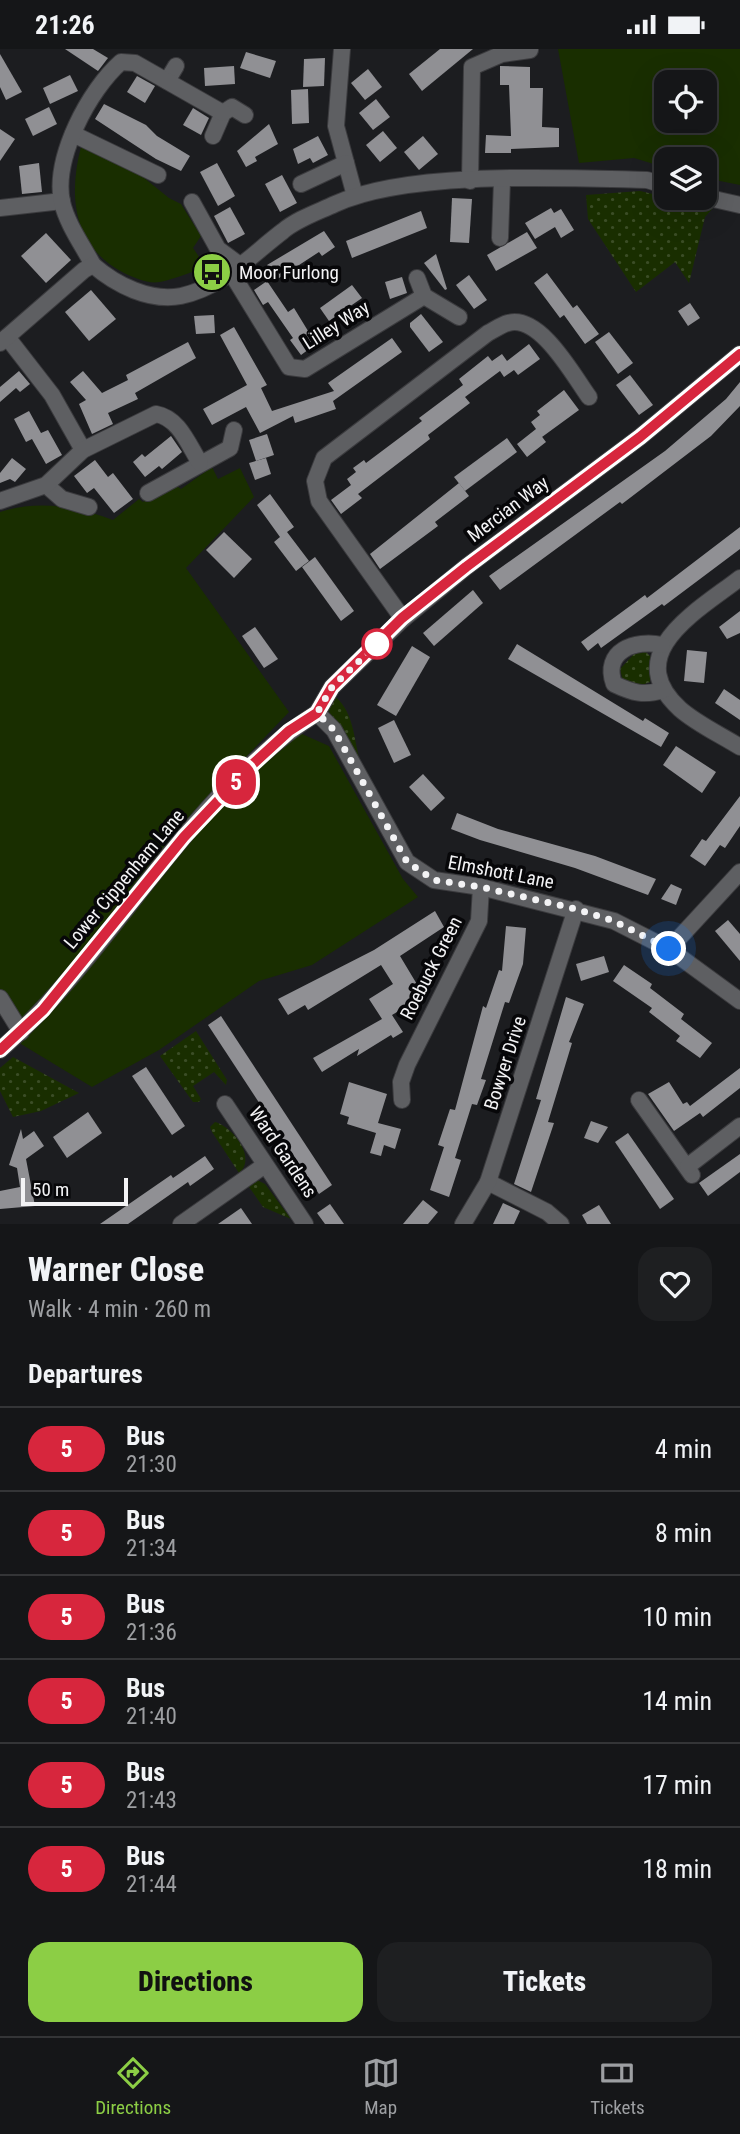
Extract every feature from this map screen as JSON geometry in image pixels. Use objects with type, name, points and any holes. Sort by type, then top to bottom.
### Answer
[{"type":"street","points":[[342,49],[336,126],[355,196]]},
{"type":"street","points":[[470,181],[472,67],[502,54],[530,50]]},
{"type":"street","points":[[223,113],[135,63],[121,62],[108,73],[80,115],[65,158],[62,201],[93,265],[125,286],[147,295],[178,296],[201,290],[237,270],[285,228],[355,196],[393,188],[470,181],[654,182]]},
{"type":"street","points":[[167,81],[176,66]]},
{"type":"street","points":[[213,136],[223,113],[232,107],[245,115]]},
{"type":"street","points":[[73,134],[158,175]]},
{"type":"street","points":[[301,184],[345,163]]},
{"type":"street","points":[[500,238],[502,180]]},
{"type":"street","points":[[717,200],[740,205]]},
{"type":"street","points":[[0,208],[62,201]]},
{"type":"street","points":[[192,202],[218,249],[237,270]]},
{"type":"street","points":[[83,450],[52,395],[3,340],[93,265]]},
{"type":"street","name":"Lilley Way","points":[[237,270],[289,367],[305,369],[424,296]]},
{"type":"street","points":[[417,278],[424,296],[459,317]]},
{"type":"street","points":[[402,618],[319,501],[315,481],[324,458],[488,333],[510,322],[532,327],[552,344],[584,391],[593,374]]},
{"type":"street","name":"Mercian Way","points":[[317,713],[332,687],[402,618],[640,437],[740,354]]},
{"type":"street","points":[[0,501],[46,485],[83,450],[156,414],[169,416],[200,463]]},
{"type":"street","points":[[148,493],[230,448],[234,430]]},
{"type":"street","points":[[46,485],[62,499],[89,507]]},
{"type":"street","points":[[740,578],[682,624],[662,645],[658,678],[663,689],[681,710],[740,747]]},
{"type":"street","points":[[662,645],[643,641],[624,649],[611,666],[611,676],[614,684],[633,693],[649,695],[663,689]]},
{"type":"street","name":"Elmshott Lane","points":[[317,713],[334,730],[407,862],[434,880],[481,887],[576,909],[614,921],[669,949],[740,1001]]},
{"type":"street","name":"Lower Cippenham Lane","points":[[0,1050],[43,1010],[184,837],[253,764],[289,731],[317,713]]},
{"type":"street","points":[[669,949],[740,872]]},
{"type":"street","name":"Roebuck Green","points":[[402,1100],[400,1062],[479,921],[481,887]]},
{"type":"street","name":"Bowyer Drive","points":[[463,1224],[488,1182],[576,909]]},
{"type":"street","points":[[0,997],[21,1032]]},
{"type":"street","points":[[639,1100],[690,1171],[740,1126]]},
{"type":"street","name":"Ward Gardens","points":[[225,1104],[305,1224]]},
{"type":"street","points":[[181,1224],[265,1165]]},
{"type":"street","points":[[488,1182],[547,1212],[561,1224]]},
{"type":"green space","points":[[558,49],[740,49],[740,185],[717,180],[717,147],[654,147],[654,164],[634,158],[579,163]]},
{"type":"green space","points":[[81,147],[128,165],[169,198],[181,204],[201,236],[193,248],[206,267],[155,282],[132,277],[107,262],[94,249],[78,219],[75,184]]},
{"type":"green space","points":[[640,191],[654,194],[654,210],[711,210],[705,217],[689,283],[675,262],[636,292],[588,219],[586,195]]},
{"type":"green space","points":[[212,467],[218,479],[240,468],[254,497],[186,568],[289,712],[242,761],[254,771],[294,736],[302,734],[329,746],[403,879],[418,897],[312,965],[259,981],[159,1050],[92,1087],[21,1044],[0,993],[0,512],[28,506],[57,506],[113,520],[139,499],[143,502],[161,485],[171,482],[181,489]]},
{"type":"green space","points":[[643,649],[651,657],[650,682],[639,686],[623,681],[620,669],[635,653]]},
{"type":"green space","points":[[332,694],[349,716],[360,761],[328,710],[328,698]]},
{"type":"green space","points":[[196,1031],[227,1080],[226,1085],[214,1072],[193,1086],[201,1099],[199,1102],[193,1102],[160,1056]]},
{"type":"green space","points":[[13,1057],[79,1093],[41,1111],[13,1117],[0,1091],[0,1068]]},
{"type":"green space","points":[[215,1122],[229,1130],[241,1144],[245,1159],[244,1167],[239,1173],[212,1132],[210,1127]]},
{"type":"green space","points":[[257,1180],[265,1184],[291,1219],[263,1207],[247,1184]]},
{"type":"building","points":[[65,49],[93,49],[108,58],[98,71]]},
{"type":"building","points":[[440,49],[473,49],[422,91],[409,74]]},
{"type":"building","points":[[246,52],[276,61],[270,78],[240,68]]},
{"type":"building","points":[[0,54],[22,92],[6,100],[0,87]]},
{"type":"building","points":[[325,58],[324,86],[303,87],[304,59]]},
{"type":"building","points":[[234,66],[235,84],[205,86],[204,68]]},
{"type":"building","points":[[500,66],[530,67],[530,88],[543,88],[542,127],[559,128],[559,147],[511,149],[511,153],[485,153],[486,135],[511,136],[509,85],[500,85]]},
{"type":"building","points":[[368,69],[382,87],[365,100],[351,83]]},
{"type":"building","points":[[70,75],[78,91],[50,104],[43,88]]},
{"type":"building","points":[[137,76],[155,86],[145,103],[127,92]]},
{"type":"building","points":[[308,89],[309,123],[292,124],[291,90]]},
{"type":"building","points":[[376,99],[390,117],[373,130],[359,113]]},
{"type":"building","points":[[104,104],[146,125],[157,136],[190,156],[181,171],[156,159],[95,119]]},
{"type":"building","points":[[49,107],[57,124],[33,136],[25,119]]},
{"type":"building","points":[[193,108],[209,118],[201,135],[183,125]]},
{"type":"building","points":[[269,124],[278,144],[255,157],[257,161],[246,167],[237,151]]},
{"type":"building","points":[[0,129],[15,139],[0,161]]},
{"type":"building","points":[[383,131],[397,148],[380,162],[366,145]]},
{"type":"building","points":[[318,136],[328,155],[313,163],[310,158],[298,164],[293,149]]},
{"type":"building","points":[[423,136],[438,154],[419,170],[404,152]]},
{"type":"building","points":[[39,163],[42,192],[22,194],[19,166]]},
{"type":"building","points":[[217,163],[235,196],[218,206],[200,172]]},
{"type":"building","points":[[282,175],[297,203],[280,212],[265,184]]},
{"type":"building","points":[[452,198],[472,199],[469,243],[450,242]]},
{"type":"building","points":[[230,207],[245,234],[228,243],[214,216]]},
{"type":"building","points":[[551,208],[554,213],[561,209],[574,230],[561,238],[555,227],[535,239],[525,223]]},
{"type":"building","points":[[421,211],[427,228],[352,258],[346,241]]},
{"type":"building","points":[[324,231],[335,247],[322,256],[319,252],[276,280],[267,265]]},
{"type":"building","points":[[527,232],[537,248],[496,271],[487,255]]},
{"type":"building","points":[[46,233],[71,260],[46,283],[21,256]]},
{"type":"building","points":[[436,254],[447,289],[445,290],[424,263]]},
{"type":"building","points":[[547,273],[573,308],[577,305],[599,334],[585,344],[564,315],[560,318],[534,283]]},
{"type":"building","points":[[469,275],[487,300],[474,309],[456,285]]},
{"type":"building","points":[[402,277],[407,293],[390,299],[385,282]]},
{"type":"building","points":[[267,281],[288,312],[294,308],[316,344],[301,355],[290,340],[293,338],[268,302],[263,305],[254,290]]},
{"type":"building","points":[[352,285],[362,298],[329,321],[320,308]]},
{"type":"building","points":[[91,290],[116,319],[89,341],[65,312]]},
{"type":"building","points":[[690,303],[700,318],[688,326],[678,311]]},
{"type":"building","points":[[421,314],[443,342],[429,352],[410,327],[410,323]]},
{"type":"building","points":[[214,315],[215,333],[196,334],[194,316]]},
{"type":"building","points":[[234,327],[267,385],[261,388],[272,411],[334,391],[328,383],[392,338],[402,352],[333,401],[336,409],[295,423],[293,416],[260,433],[246,407],[212,425],[203,409],[247,385],[220,335]]},
{"type":"building","points":[[609,332],[633,363],[618,374],[595,342]]},
{"type":"building","points":[[188,342],[196,358],[135,393],[138,399],[108,413],[113,424],[92,434],[79,404],[86,400],[70,382],[83,371],[102,393],[128,380],[126,375]]},
{"type":"building","points":[[529,344],[540,359],[518,375],[514,370],[504,377],[500,371],[465,397],[470,403],[428,435],[430,439],[358,494],[362,498],[341,514],[331,500],[351,485],[347,479],[356,472],[353,468],[364,460],[366,463],[422,421],[419,418],[463,385],[459,379],[488,356],[492,361],[502,354],[507,361]]},
{"type":"building","points":[[19,371],[30,384],[20,392],[16,388],[0,402],[0,387]]},
{"type":"building","points":[[630,375],[653,405],[639,415],[616,385]]},
{"type":"building","points":[[740,382],[740,406],[711,436],[622,504],[620,502],[500,590],[489,576],[665,451],[726,399]]},
{"type":"building","points":[[564,390],[579,410],[542,437],[546,442],[527,457],[517,444],[536,429],[531,422],[540,415],[537,411]]},
{"type":"building","points":[[29,411],[41,433],[48,430],[62,455],[46,464],[32,439],[26,442],[14,419]]},
{"type":"building","points":[[267,434],[274,455],[256,461],[249,440]]},
{"type":"building","points":[[171,436],[182,452],[162,469],[159,466],[145,477],[133,462],[142,454],[145,457]]},
{"type":"building","points":[[507,438],[517,452],[465,491],[454,477]]},
{"type":"building","points":[[12,458],[26,469],[15,482],[10,479],[0,483],[0,473]]},
{"type":"building","points":[[266,458],[271,474],[255,480],[249,463]]},
{"type":"building","points":[[95,460],[108,477],[113,473],[133,499],[114,513],[94,488],[87,493],[74,476]]},
{"type":"building","points":[[459,483],[469,496],[435,522],[438,526],[380,569],[370,554]]},
{"type":"building","points":[[270,494],[294,527],[287,532],[309,561],[296,571],[274,542],[280,537],[257,505]]},
{"type":"building","points":[[740,527],[740,549],[664,606],[662,604],[601,648],[598,643],[588,651],[581,642],[645,595],[647,598]]},
{"type":"building","points":[[224,532],[252,559],[234,578],[206,550]]},
{"type":"building","points":[[315,557],[354,611],[341,621],[302,567]]},
{"type":"building","points":[[473,590],[483,603],[434,646],[423,633]]},
{"type":"building","points":[[740,611],[740,633],[727,639],[719,627]]},
{"type":"building","points":[[255,627],[278,659],[264,668],[242,636]]},
{"type":"building","points":[[517,644],[643,721],[645,718],[669,733],[661,747],[508,659]]},
{"type":"building","points":[[412,646],[430,657],[396,716],[377,705]]},
{"type":"building","points":[[687,650],[707,652],[704,683],[684,681]]},
{"type":"building","points":[[724,689],[740,700],[740,720],[715,703]]},
{"type":"building","points":[[394,720],[411,755],[394,763],[378,728]]},
{"type":"building","points":[[676,746],[716,772],[702,793],[663,765]]},
{"type":"building","points":[[423,774],[445,798],[431,811],[409,787]]},
{"type":"building","points":[[740,796],[740,826],[725,848],[720,845],[705,866],[690,856],[702,839],[706,841]]},
{"type":"building","points":[[457,813],[498,829],[595,856],[656,879],[648,895],[575,868],[480,840],[451,829]]},
{"type":"building","points":[[671,884],[682,889],[676,905],[661,899]]},
{"type":"building","points":[[435,911],[444,927],[400,956],[424,996],[392,1015],[403,1032],[393,1038],[391,1035],[357,1056],[359,1049],[322,1072],[313,1058],[382,1019],[369,999],[393,984],[381,965],[308,1010],[305,1005],[288,1015],[278,999],[374,950]]},
{"type":"building","points":[[728,920],[740,934],[740,961],[715,931]]},
{"type":"building","points":[[506,926],[526,928],[523,964],[509,1003],[505,1002],[481,1079],[486,1080],[477,1105],[472,1104],[455,1158],[461,1160],[449,1197],[430,1190],[444,1147],[438,1145],[450,1109],[455,1110],[483,1006],[486,1008],[499,970],[502,971]]},
{"type":"building","points":[[604,956],[609,972],[581,981],[576,964]]},
{"type":"building","points":[[624,965],[652,984],[650,988],[684,1014],[681,1019],[712,1043],[700,1058],[676,1041],[680,1036],[649,1012],[652,1008],[613,981]]},
{"type":"building","points":[[566,997],[584,1004],[569,1042],[572,1043],[548,1122],[554,1123],[531,1192],[514,1184],[541,1100],[536,1099]]},
{"type":"building","points":[[221,1016],[332,1185],[319,1194],[208,1025]]},
{"type":"building","points":[[146,1067],[185,1126],[172,1135],[132,1076]]},
{"type":"building","points":[[740,1068],[740,1088],[703,1117],[700,1113],[674,1131],[648,1094],[669,1082],[683,1104],[687,1102],[690,1106]]},
{"type":"building","points":[[349,1082],[387,1094],[378,1123],[401,1129],[395,1149],[384,1145],[381,1156],[370,1153],[376,1133],[347,1124],[349,1117],[340,1114]]},
{"type":"building","points":[[88,1112],[102,1133],[67,1158],[53,1137]]},
{"type":"building","points":[[591,1121],[608,1127],[598,1143],[584,1138]]},
{"type":"building","points":[[21,1129],[23,1139],[34,1131],[44,1146],[26,1159],[35,1206],[0,1209],[0,1191],[20,1187],[17,1168],[9,1165]]},
{"type":"building","points":[[628,1133],[674,1199],[660,1209],[615,1142]]},
{"type":"building","points":[[740,1154],[740,1172],[708,1196],[699,1183]]},
{"type":"building","points":[[205,1156],[214,1169],[190,1186],[188,1182],[128,1224],[100,1224],[171,1175],[173,1178]]},
{"type":"building","points":[[423,1200],[438,1212],[428,1224],[403,1224]]},
{"type":"building","points":[[503,1203],[520,1211],[514,1224],[493,1224]]},
{"type":"building","points":[[330,1204],[344,1224],[325,1224],[317,1213]]},
{"type":"building","points":[[599,1205],[611,1224],[587,1224],[582,1215]]},
{"type":"building","points":[[241,1208],[252,1224],[218,1224]]},
{"type":"bus line","name":"5","points":[[0,1050],[43,1010],[184,837],[253,764],[289,731],[317,713],[323,698],[332,687],[402,618],[694,395],[740,354]]},
{"type":"place","name":"Moor Furlong","points":[[212,272]]},
{"type":"route","points":[[377,644],[332,687],[323,698],[317,713],[334,730],[407,862],[434,880],[481,887],[576,909],[614,921],[669,949]]}]
